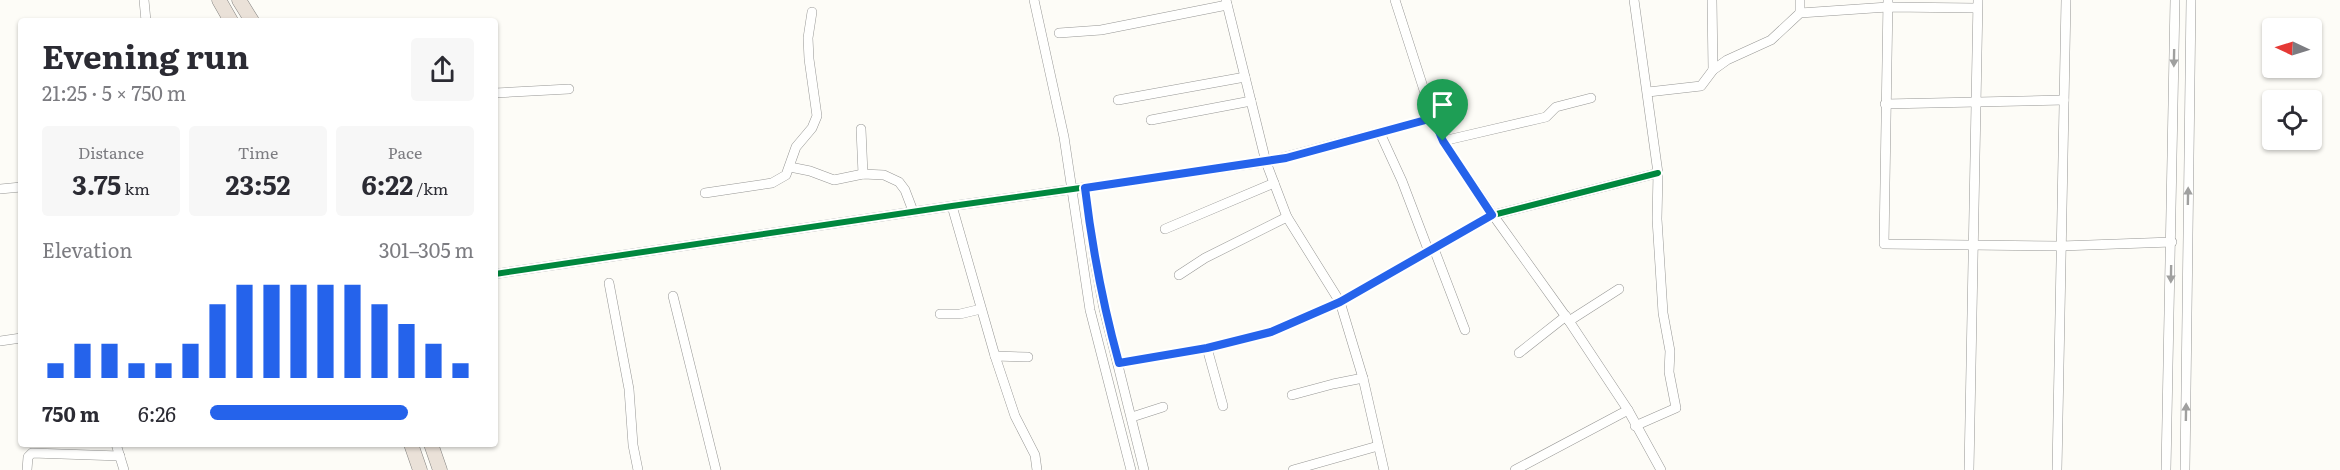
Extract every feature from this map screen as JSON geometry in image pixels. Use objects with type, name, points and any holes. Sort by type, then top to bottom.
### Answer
[{"type":"highway","points":[[219,0],[229,18]]},
{"type":"highway","points":[[239,0],[250,18]]},
{"type":"highway","points":[[412,447],[420,470]]},
{"type":"highway","points":[[431,447],[440,470]]},
{"type":"street","points":[[144,0],[146,18]]},
{"type":"street","points":[[1034,0],[1064,137],[1090,310],[1131,470]]},
{"type":"street","points":[[1395,0],[1433,118],[1443,141],[1492,215],[1567,318],[1628,410],[1661,470]]},
{"type":"street","points":[[1634,0],[1658,174],[1657,219],[1663,313],[1670,351],[1669,372],[1676,408],[1635,426]]},
{"type":"street","points":[[1712,0],[1713,70]]},
{"type":"street","points":[[1800,0],[1800,13]]},
{"type":"street","points":[[2057,470],[2066,0]]},
{"type":"street","points":[[2166,470],[2175,0]]},
{"type":"street","points":[[2185,470],[2191,0]]},
{"type":"street","points":[[1059,33],[1101,30],[1227,3],[1266,162],[1287,217],[1340,302],[1363,378],[1383,470]]},
{"type":"street","points":[[1648,92],[1701,86],[1713,70],[1727,60],[1771,40],[1800,13],[1888,4],[1977,4],[1969,470]]},
{"type":"street","points":[[1888,4],[1884,244],[2061,246],[2172,242]]},
{"type":"street","points":[[705,193],[772,183],[786,176],[796,147],[812,128],[818,116],[809,58],[808,38],[812,12]]},
{"type":"street","points":[[1118,100],[1245,77]]},
{"type":"street","points":[[498,93],[569,89]]},
{"type":"street","points":[[1443,141],[1546,117],[1556,107],[1591,98]]},
{"type":"street","points":[[1885,104],[2064,100]]},
{"type":"street","points":[[1151,120],[1251,101]]},
{"type":"street","points":[[498,274],[913,211],[1266,162],[1433,118]]},
{"type":"street","points":[[861,129],[863,174]]},
{"type":"street","points":[[1380,133],[1465,330]]},
{"type":"street","points":[[790,166],[834,180],[863,174],[884,175],[899,182],[905,189],[913,211]]},
{"type":"street","points":[[1119,363],[1207,348],[1271,332],[1340,302],[1492,215],[1658,174]]},
{"type":"street","points":[[1165,229],[1274,183]]},
{"type":"street","points":[[0,189],[18,187]]},
{"type":"street","points":[[1085,188],[1104,309],[1144,470]]},
{"type":"street","points":[[952,206],[995,356],[1015,416],[1035,455],[1037,470]]},
{"type":"street","points":[[1179,275],[1205,258],[1287,217]]},
{"type":"street","points":[[609,283],[629,389],[633,445],[638,470]]},
{"type":"street","points":[[1519,353],[1567,318],[1619,290]]},
{"type":"street","points":[[674,296],[716,470]]},
{"type":"street","points":[[940,314],[960,314],[981,309]]},
{"type":"street","points":[[0,341],[18,338]]},
{"type":"street","points":[[1207,348],[1223,406]]},
{"type":"street","points":[[995,356],[1028,357]]},
{"type":"street","points":[[1292,396],[1363,378]]},
{"type":"street","points":[[1132,417],[1163,408]]},
{"type":"street","points":[[1515,470],[1628,410]]},
{"type":"street","points":[[1293,470],[1378,446]]},
{"type":"street","points":[[117,447],[124,470]]},
{"type":"street","points":[[27,470],[28,457],[32,453],[120,456]]},
{"type":"cycle path","points":[[498,274],[1266,162],[1433,118]]},
{"type":"cycle path","points":[[1119,363],[1207,348],[1271,332],[1340,302],[1493,215],[1658,173]]},
{"type":"route","points":[[1433,118],[1443,141],[1492,215],[1340,302],[1271,332],[1207,348],[1119,363],[1104,309],[1085,188],[1286,158],[1433,118]]}]
